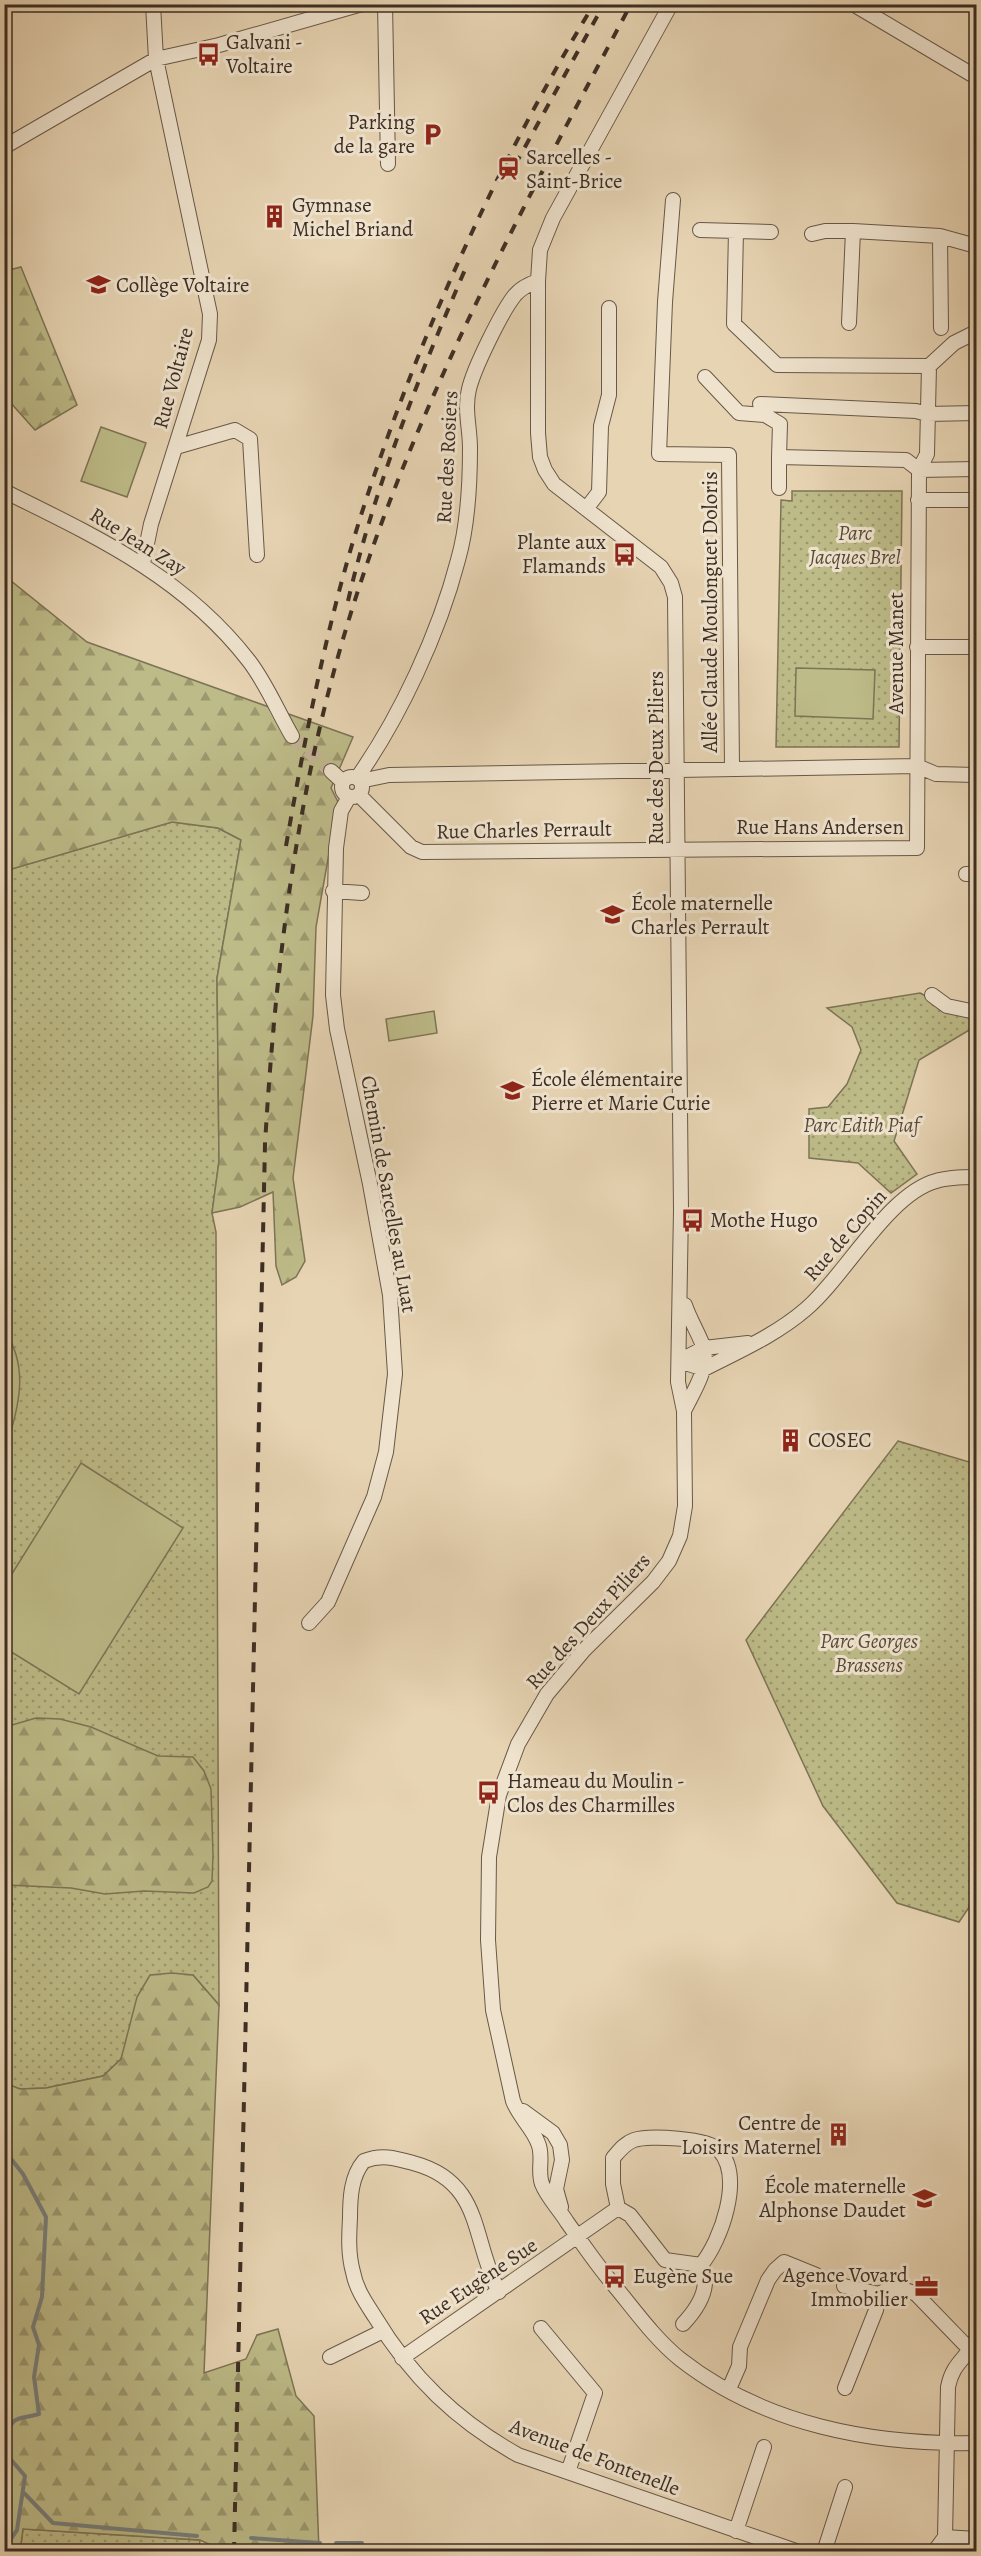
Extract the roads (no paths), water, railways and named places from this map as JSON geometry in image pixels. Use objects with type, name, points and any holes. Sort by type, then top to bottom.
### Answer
[{"type":"street","name":"Rue Voltaire","points":[[142,563],[151,524],[209,340],[210,314],[156,59],[153,4]]},
{"type":"street","points":[[6,141],[156,59],[202,50],[362,4]]},
{"type":"street","points":[[385,4],[388,165]]},
{"type":"street","name":"Rue des Deux Piliers","points":[[677,4],[668,10],[605,120],[553,218],[540,250],[538,281],[540,457],[554,484],[660,567],[671,583],[677,612],[676,769],[681,1295],[678,1382],[684,1411],[685,1506],[680,1536],[669,1561],[653,1582],[584,1650],[547,1694],[518,1744],[499,1795],[489,1857],[488,1940],[493,2010],[513,2101],[518,2114],[540,2149],[542,2183],[600,2268],[663,2344],[695,2369],[729,2389],[795,2419],[833,2431],[893,2441],[976,2444]]},
{"type":"street","points":[[853,4],[976,77]]},
{"type":"street","name":"Allée Claude Moulonguet Doloris","points":[[673,200],[665,302],[659,454],[729,455],[732,768]]},
{"type":"street","points":[[700,230],[771,232]]},
{"type":"street","points":[[736,231],[734,324],[777,365],[929,366],[954,343],[976,332]]},
{"type":"street","points":[[812,234],[825,231],[853,231],[940,236],[976,246]]},
{"type":"street","points":[[849,323],[853,231]]},
{"type":"street","points":[[940,236],[941,328]]},
{"type":"street","name":"Rue des Rosiers","points":[[332,971],[333,891],[341,811],[356,788],[411,682],[434,631],[458,563],[465,523],[470,446],[467,426],[468,403],[474,376],[507,306],[516,293],[528,284],[538,281]]},
{"type":"street","points":[[586,509],[599,492],[601,426],[609,394],[609,308]]},
{"type":"street","name":"Avenue Manet","points":[[917,766],[918,500],[919,470],[927,454],[929,366]]},
{"type":"street","points":[[705,377],[739,413],[765,415],[780,424],[779,488]]},
{"type":"street","points":[[760,404],[916,411],[927,414],[976,413]]},
{"type":"street","points":[[176,447],[235,430],[250,439],[257,555]]},
{"type":"street","points":[[779,457],[906,460],[919,470],[976,469]]},
{"type":"street","name":"Rue Jean Zay","points":[[4,491],[142,563],[194,603],[236,644],[251,663],[292,736]]},
{"type":"street","points":[[918,500],[976,500]]},
{"type":"street","points":[[917,647],[976,647]]},
{"type":"street","points":[[331,771],[343,782],[342,789],[356,788],[389,775],[917,766],[936,774],[976,775]]},
{"type":"street","name":"Rue Hans Andersen","points":[[677,848],[917,848],[917,766]]},
{"type":"street","name":"Rue Charles Perrault","points":[[356,788],[411,847],[422,852],[563,852],[677,848]]},
{"type":"street","points":[[333,891],[363,893]]},
{"type":"street","name":"Chemin de Sarcelles au Luat","points":[[309,1623],[328,1602],[374,1497],[386,1452],[395,1374],[390,1294],[337,1029],[332,971]]},
{"type":"street","points":[[932,995],[947,1006],[976,1012]]},
{"type":"street","name":"Rue de Copin","points":[[704,1369],[777,1330],[806,1309],[831,1286],[862,1245],[906,1197],[934,1181],[976,1177]]},
{"type":"street","name":"Rue des Deux Piliers","points":[[681,1295],[691,1326],[704,1348],[704,1369],[684,1411]]},
{"type":"street","points":[[679,1361],[704,1348],[754,1343]]},
{"type":"street","points":[[679,1361],[704,1369]]},
{"type":"street","name":"Rue des Deux Piliers","points":[[513,2101],[531,2119],[552,2133],[560,2145],[562,2160],[556,2189],[563,2216]]},
{"type":"street","points":[[660,2139],[697,2141],[718,2148],[724,2158],[730,2188],[720,2233],[713,2251],[701,2265],[665,2260],[630,2215],[618,2208],[611,2169],[613,2158],[626,2144],[634,2140],[660,2139]]},
{"type":"street","name":"Avenue de Fontenelle","points":[[499,2292],[492,2279],[469,2204],[456,2185],[448,2178],[420,2165],[390,2157],[364,2161],[354,2178],[349,2243],[353,2275],[362,2296],[383,2331],[429,2390],[484,2436],[518,2455],[799,2552]]},
{"type":"street","name":"Rue Eugène Sue","points":[[402,2358],[578,2238],[618,2208]]},
{"type":"street","points":[[729,2389],[739,2366],[740,2347],[768,2280],[783,2255],[816,2275]]},
{"type":"street","points":[[682,2324],[703,2294],[706,2275],[701,2265]]},
{"type":"street","points":[[844,2286],[879,2294]]},
{"type":"street","points":[[845,2388],[876,2310],[879,2294],[888,2288],[905,2289],[916,2294],[973,2354]]},
{"type":"street","points":[[542,2328],[595,2393],[568,2472]]},
{"type":"street","points":[[330,2357],[383,2331]]},
{"type":"street","points":[[934,2552],[945,2537],[948,2387],[951,2370],[973,2354],[976,2339]]},
{"type":"street","points":[[736,2531],[764,2447]]},
{"type":"street","points":[[824,2552],[845,2487]]},
{"type":"street","points":[[945,2537],[976,2539]]},
{"type":"waterway","points":[[4,2150],[23,2174],[46,2217],[42,2297],[33,2327],[39,2345],[34,2377],[39,2414],[12,2423],[4,2442]]},
{"type":"waterway","points":[[4,2443],[7,2455],[25,2476],[17,2530],[4,2549]]},
{"type":"waterway","points":[[24,2493],[53,2523],[197,2536]]},
{"type":"waterway","points":[[251,2538],[320,2543]]},
{"type":"waterway","points":[[336,2543],[362,2543]]},
{"type":"tunnel","points":[[292,736],[331,771]]},
{"type":"railway","points":[[286,846],[310,718],[339,590],[386,441],[410,376],[464,249],[526,124],[594,4]]},
{"type":"railway","points":[[515,165],[604,4]]},
{"type":"railway","points":[[234,2552],[265,1144],[274,1018],[289,893],[311,769],[341,646],[398,479],[469,318],[548,160],[631,4]]},
{"type":"railway","points":[[348,601],[385,472],[432,347],[467,265]]},
{"type":"place","name":"Galvani - Voltaire","points":[[208,54]]},
{"type":"place","name":"Parking de la gare","points":[[433,134]]},
{"type":"place","name":"Sarcelles - Saint-Brice","points":[[508,169]]},
{"type":"place","name":"Gymnase Michel Briand","points":[[274,217]]},
{"type":"place","name":"Collège Voltaire","points":[[98,285]]},
{"type":"place","name":"Plante aux Flamands","points":[[624,554]]},
{"type":"place","name":"École maternelle Charles Perrault","points":[[613,915]]},
{"type":"place","name":"École élémentaire Pierre et Marie Curie","points":[[513,1091]]},
{"type":"place","name":"Mothe Hugo","points":[[692,1220]]},
{"type":"place","name":"COSEC","points":[[790,1440]]},
{"type":"place","name":"Hameau du Moulin - Clos des Charmilles","points":[[489,1793]]},
{"type":"place","name":"Centre de Loisirs Maternel","points":[[839,2135]]},
{"type":"place","name":"École maternelle Alphonse Daudet","points":[[924,2198]]},
{"type":"place","name":"Eugène Sue","points":[[615,2276]]},
{"type":"place","name":"Agence Vovard Immobilier","points":[[926,2287]]},
{"type":"park label","name":"Parc Jacques Brel","points":[[855,545]]},
{"type":"park label","name":"Parc Edith Piaf","points":[[861,1125]]},
{"type":"park label","name":"Parc Georges Brassens","points":[[869,1653]]}]
